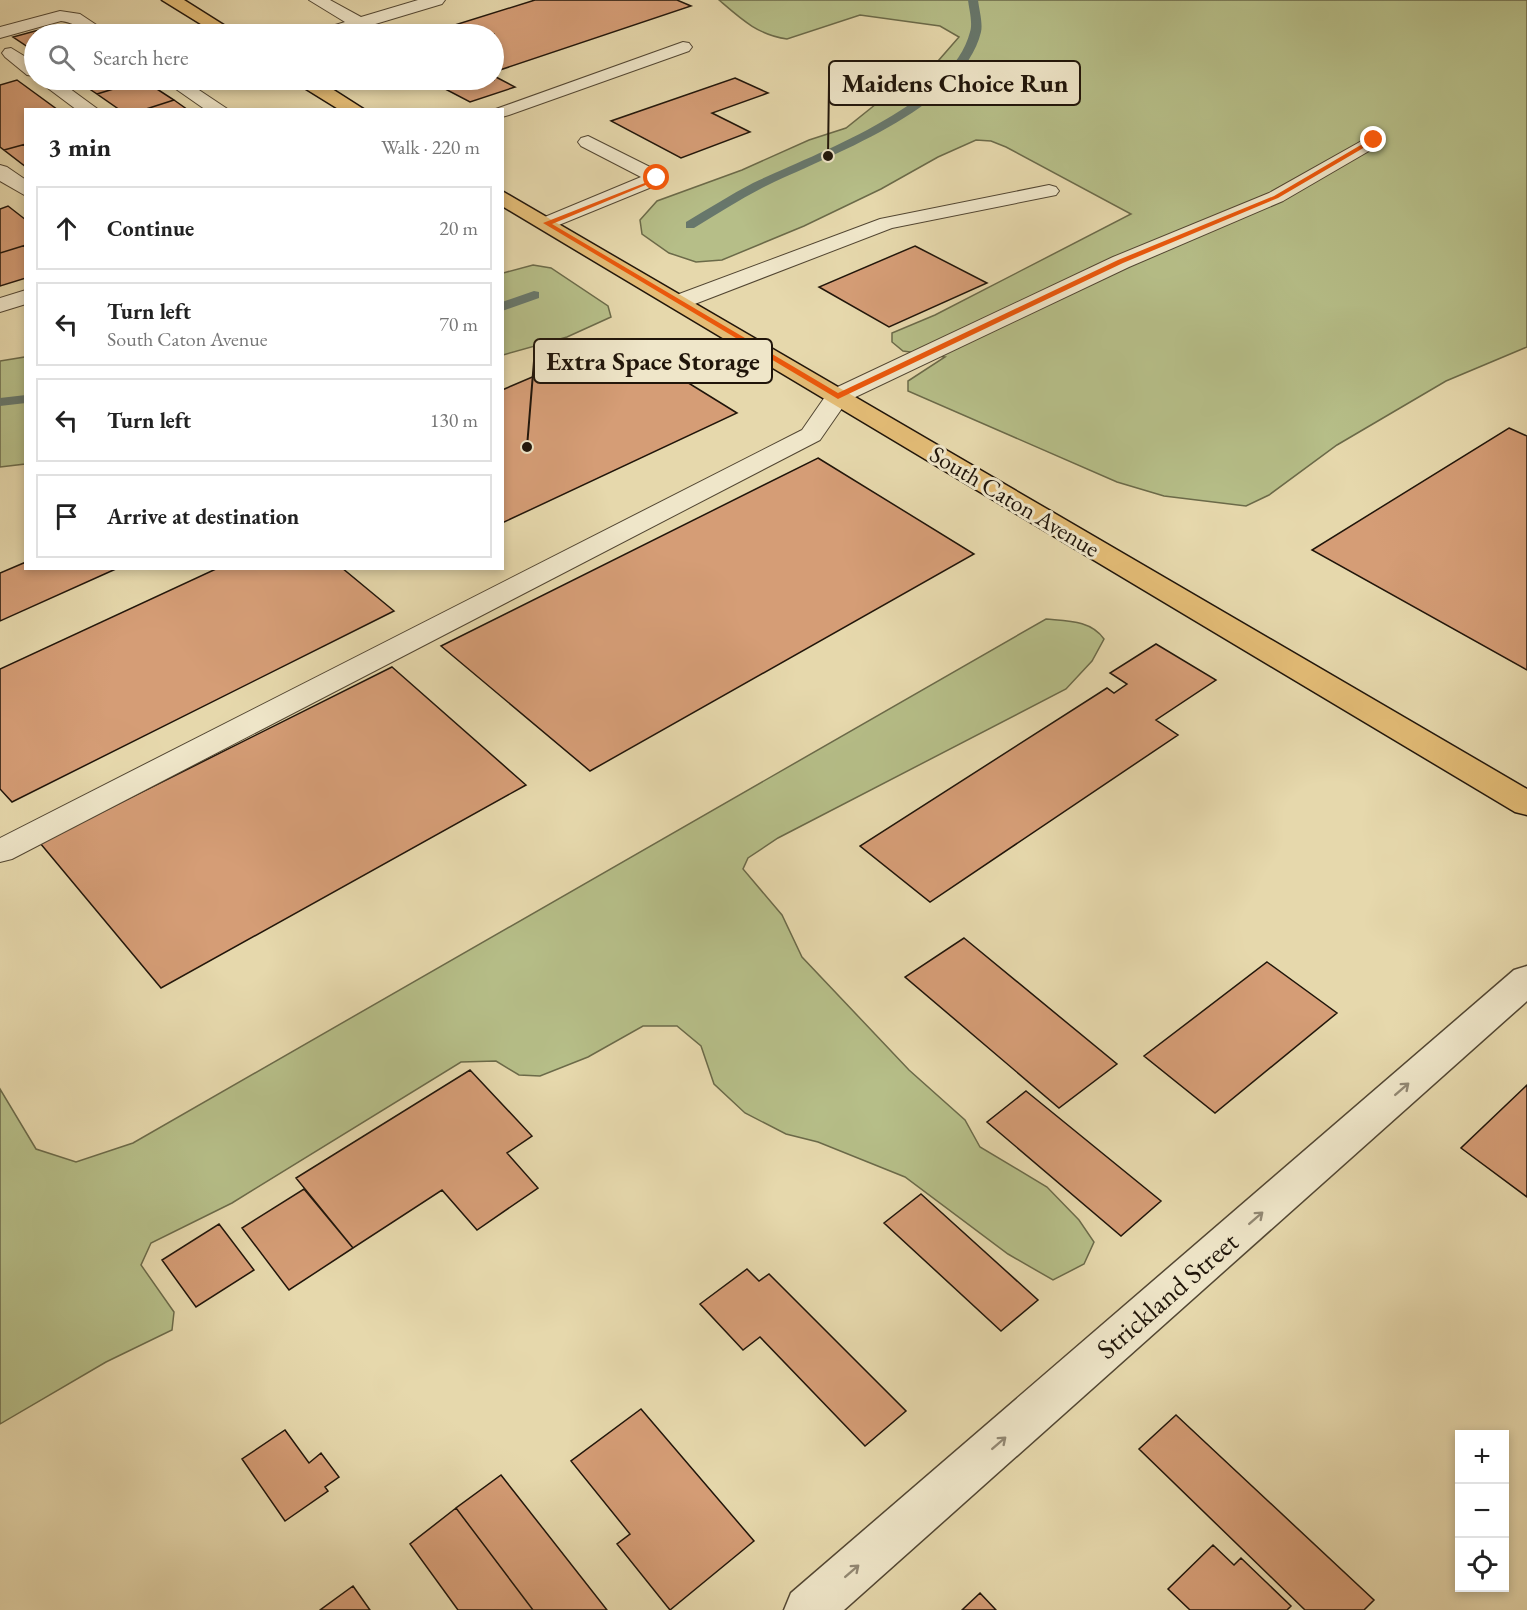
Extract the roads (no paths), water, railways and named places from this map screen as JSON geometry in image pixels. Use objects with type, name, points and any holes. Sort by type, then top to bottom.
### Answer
[{"type":"main road","points":[[171,0],[212,24]]},
{"type":"main road","points":[[322,90],[352,108]]},
{"type":"main road","name":"South Caton Avenue","points":[[504,198],[1527,804]]},
{"type":"street","name":"Strickland Street","points":[[808,1610],[1527,980]]},
{"type":"lane","points":[[318,0],[360,24],[436,0]]},
{"type":"lane","points":[[32,24],[60,16],[74,18],[84,24]]},
{"type":"lane","points":[[0,33],[24,26]]},
{"type":"lane","points":[[504,110],[682,47]]},
{"type":"lane","points":[[4,54],[24,65]]},
{"type":"lane","points":[[61,90],[87,108]]},
{"type":"lane","points":[[188,90],[217,108]]},
{"type":"lane","points":[[1,851],[811,435],[838,396],[1121,262],[1276,197],[1374,140]]},
{"type":"lane","points":[[547,223],[657,178],[588,142]]},
{"type":"lane","points":[[0,171],[24,189]]},
{"type":"lane","points":[[679,302],[886,223],[1049,190]]},
{"type":"lane","points":[[0,305],[24,298]]},
{"type":"waterway","points":[[690,225],[749,190],[868,134],[905,112],[938,87],[963,60],[976,31],[973,0]]},
{"type":"waterway","points":[[504,306],[534,295]]},
{"type":"waterway","points":[[0,402],[24,399]]},
{"type":"place","name":"Maidens Choice Run","points":[[828,156]]},
{"type":"place","name":"Extra Space Storage","points":[[527,447]]}]
